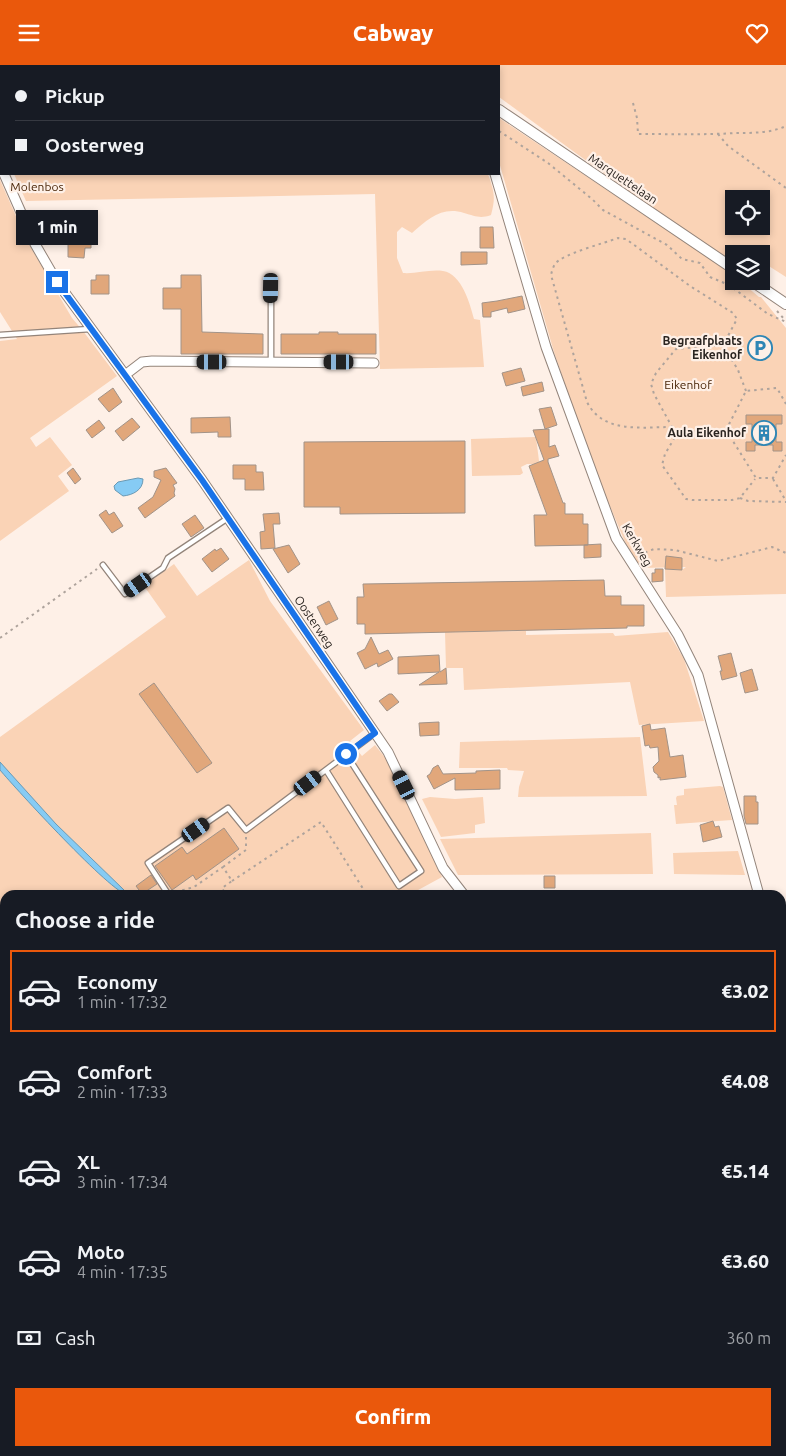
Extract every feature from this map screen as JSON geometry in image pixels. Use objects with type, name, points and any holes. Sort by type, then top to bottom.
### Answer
[{"type":"street","name":"Marquettelaan","points":[[500,111],[725,263]]},
{"type":"street","name":"Oosterweg","points":[[4,175],[40,252],[57,282],[228,518],[388,752],[443,868],[460,890]]},
{"type":"street","name":"Kerkweg","points":[[496,175],[546,347],[616,538],[678,635],[698,675],[758,890]]},
{"type":"street","points":[[765,290],[786,304]]},
{"type":"street","points":[[125,375],[142,362],[374,363]]},
{"type":"lane","points":[[271,288],[271,362]]},
{"type":"lane","points":[[0,335],[91,329]]},
{"type":"lane","points":[[103,565],[125,594],[163,568],[168,558],[228,518]]},
{"type":"lane","points":[[164,890],[148,863],[228,808],[246,830],[375,733]]},
{"type":"lane","points":[[326,770],[399,886],[421,871],[346,754]]},
{"type":"path","points":[[633,103],[637,118],[638,134],[718,134],[771,131],[786,126]]},
{"type":"path","points":[[500,132],[548,163],[592,199],[603,211],[667,245],[682,259],[700,263],[710,277],[729,285],[768,314],[786,322]]},
{"type":"path","points":[[718,134],[728,146],[786,188]]},
{"type":"path","points":[[672,427],[625,428],[609,423],[590,409],[586,402],[551,275],[554,265],[560,259],[571,255],[618,239],[626,239],[690,286],[733,313],[737,319],[723,345]]},
{"type":"path","points":[[723,345],[738,370],[746,391],[726,430]]},
{"type":"path","points":[[723,345],[676,349],[656,373],[651,384],[654,394],[672,427],[678,432],[726,430]]},
{"type":"path","points":[[746,391],[777,389],[786,404]]},
{"type":"path","points":[[726,430],[756,478]]},
{"type":"path","points":[[678,432],[665,454],[662,465],[682,495],[692,500],[732,500],[740,498],[748,501],[786,501],[773,478]]},
{"type":"path","points":[[773,478],[786,455]]},
{"type":"path","points":[[756,478],[773,478]]},
{"type":"path","points":[[740,498],[756,478]]},
{"type":"path","points":[[629,558],[661,549],[688,552],[714,561],[772,547],[786,553]]},
{"type":"path","points":[[0,638],[103,565]]},
{"type":"path","points":[[223,890],[222,888],[232,881],[321,822],[364,890]]},
{"type":"path","points":[[182,890],[194,887],[246,850],[246,830]]},
{"type":"path","points":[[223,867],[232,881]]},
{"type":"green space","points":[[500,65],[786,65],[786,277],[770,267],[770,245],[725,245],[725,256],[644,202],[500,98]]},
{"type":"green space","name":"Eikenhof","points":[[500,119],[725,269],[725,290],[751,290],[761,297],[786,328],[786,594],[666,597],[665,569],[682,570],[686,567],[641,568],[625,542],[581,432],[554,352],[500,165]]},
{"type":"green space","name":"Molenbos","points":[[14,175],[488,175],[494,194],[491,215],[481,217],[449,211],[436,215],[412,233],[402,227],[397,232],[397,258],[403,273],[443,271],[450,273],[460,284],[474,319],[480,320],[484,367],[380,369],[375,194],[26,201]]},
{"type":"green space","points":[[0,180],[27,241],[72,318],[117,376],[30,438],[36,447],[50,437],[72,465],[58,476],[69,491],[0,541],[0,341],[17,339],[0,312]]},
{"type":"green space","points":[[536,437],[540,469],[536,470],[533,464],[527,464],[521,467],[523,473],[520,475],[472,476],[471,439]]},
{"type":"green space","points":[[249,560],[270,601],[364,730],[350,741],[362,756],[375,745],[387,760],[442,877],[418,890],[0,890],[0,737],[166,617],[144,586],[174,564],[197,596]]},
{"type":"green space","points":[[526,631],[526,635],[613,633],[615,636],[668,632],[684,659],[704,721],[639,725],[630,682],[464,690],[463,668],[446,668],[445,632]]},
{"type":"green space","points":[[640,737],[647,796],[518,797],[524,771],[508,770],[507,768],[459,768],[460,742]]},
{"type":"green space","points":[[723,787],[732,820],[676,824],[674,805],[677,805],[677,796],[684,795],[684,789]]},
{"type":"green space","points":[[430,797],[455,799],[483,797],[485,823],[475,825],[475,833],[441,837],[422,799]]},
{"type":"green space","points":[[651,833],[653,874],[458,875],[440,839]]},
{"type":"green space","points":[[738,851],[745,875],[674,874],[673,853]]},
{"type":"water","points":[[138,478],[143,479],[143,483],[134,493],[123,496],[115,490],[114,486],[118,482]]},
{"type":"water","points":[[0,762],[56,824],[124,890],[119,890],[103,878],[84,860],[0,770]]},
{"type":"building","points":[[73,212],[74,222],[57,223],[57,213]]},
{"type":"building","points":[[480,227],[493,227],[494,248],[480,248]]},
{"type":"building","points":[[82,238],[91,239],[91,248],[85,248],[84,258],[68,257],[68,243],[82,244]]},
{"type":"building","points":[[461,252],[487,252],[487,264],[461,265]]},
{"type":"building","points":[[96,275],[109,275],[109,294],[91,294],[91,280],[96,280]]},
{"type":"building","points":[[181,275],[201,275],[202,332],[263,334],[263,354],[181,354],[181,309],[163,309],[163,288],[181,288]]},
{"type":"building","points":[[522,296],[525,309],[508,313],[507,308],[491,312],[491,317],[483,317],[482,303]]},
{"type":"building","points":[[319,332],[376,334],[376,354],[281,354],[281,334],[319,334]]},
{"type":"building","points":[[521,368],[525,381],[506,386],[502,373]]},
{"type":"building","points":[[542,382],[544,391],[523,396],[521,387]]},
{"type":"building","points":[[113,388],[122,402],[109,412],[98,399]]},
{"type":"building","points":[[551,407],[557,425],[545,429],[539,409]]},
{"type":"building","name":"Aula Eikenhof","points":[[746,415],[782,415],[782,424],[776,424],[776,442],[782,442],[782,451],[773,451],[773,445],[755,445],[755,451],[746,451],[746,442],[752,442],[752,424],[746,424]]},
{"type":"building","points":[[230,417],[231,437],[218,437],[218,432],[191,433],[191,418]]},
{"type":"building","points":[[132,418],[140,427],[123,441],[115,431]]},
{"type":"building","points":[[99,420],[105,428],[92,438],[86,430]]},
{"type":"building","points":[[549,429],[549,447],[555,445],[559,456],[548,459],[548,462],[563,503],[565,503],[565,514],[583,514],[583,524],[588,524],[588,545],[535,546],[534,515],[547,515],[529,466],[544,460],[533,430]]},
{"type":"building","points":[[465,441],[465,513],[340,514],[340,507],[304,507],[304,442]]},
{"type":"building","points":[[233,465],[256,465],[256,472],[263,472],[264,490],[245,490],[245,479],[233,479]]},
{"type":"building","points":[[73,468],[81,479],[75,484],[67,473]]},
{"type":"building","points":[[166,468],[177,483],[173,485],[175,496],[145,518],[138,508],[153,497],[161,480],[154,477],[154,471]]},
{"type":"building","points":[[106,510],[109,515],[114,512],[123,526],[112,533],[99,515]]},
{"type":"building","points":[[279,513],[280,524],[273,524],[275,548],[261,549],[260,532],[265,531],[263,514]]},
{"type":"building","points":[[195,515],[204,528],[191,537],[182,524]]},
{"type":"building","points":[[601,544],[601,557],[584,558],[584,545]]},
{"type":"building","points":[[289,545],[300,564],[288,573],[273,549]]},
{"type":"building","points":[[221,548],[229,559],[212,572],[202,559],[215,549],[216,551]]},
{"type":"building","points":[[666,556],[682,558],[682,570],[665,569]]},
{"type":"building","points":[[655,569],[663,569],[663,581],[652,582],[652,573],[655,573]]},
{"type":"building","points":[[604,580],[605,596],[621,596],[621,605],[644,605],[644,626],[627,626],[627,628],[365,634],[365,624],[357,624],[357,597],[364,597],[363,584]]},
{"type":"building","points":[[329,601],[338,619],[326,625],[317,607]]},
{"type":"building","points":[[371,637],[379,654],[388,650],[393,659],[378,667],[377,663],[365,669],[357,653],[365,649]]},
{"type":"building","points":[[731,653],[737,676],[722,680],[718,656]]},
{"type":"building","points":[[439,655],[440,672],[446,668],[447,684],[419,685],[439,672],[398,674],[398,657]]},
{"type":"building","points":[[752,669],[758,690],[745,693],[740,673]]},
{"type":"building","points":[[154,683],[212,763],[197,773],[139,694]]},
{"type":"building","points":[[392,694],[399,702],[387,711],[379,701]]},
{"type":"building","points":[[439,722],[439,735],[420,736],[419,723]]},
{"type":"building","points":[[650,724],[651,730],[665,728],[670,757],[683,755],[686,777],[660,780],[660,777],[658,778],[653,767],[659,761],[658,747],[650,748],[649,745],[645,746],[642,726]]},
{"type":"building","points":[[438,765],[443,774],[500,770],[500,789],[455,790],[455,778],[434,789],[427,776]]},
{"type":"building","points":[[744,796],[756,796],[756,802],[758,802],[758,824],[746,824]]},
{"type":"building","points":[[713,821],[715,827],[719,826],[722,837],[703,842],[700,825]]},
{"type":"building","points":[[224,828],[239,849],[196,880],[193,875],[172,890],[155,866],[182,847],[187,854]]},
{"type":"building","points":[[151,875],[157,884],[148,890],[139,890],[136,886]]},
{"type":"building","points":[[544,876],[555,876],[555,888],[544,888]]},
{"type":"place","name":"Begraafplaats Eikenhof","points":[[760,348]]},
{"type":"place","name":"Aula Eikenhof","points":[[764,433]]},
{"type":"route","points":[[57,282],[202,480],[375,733],[346,754]]}]
